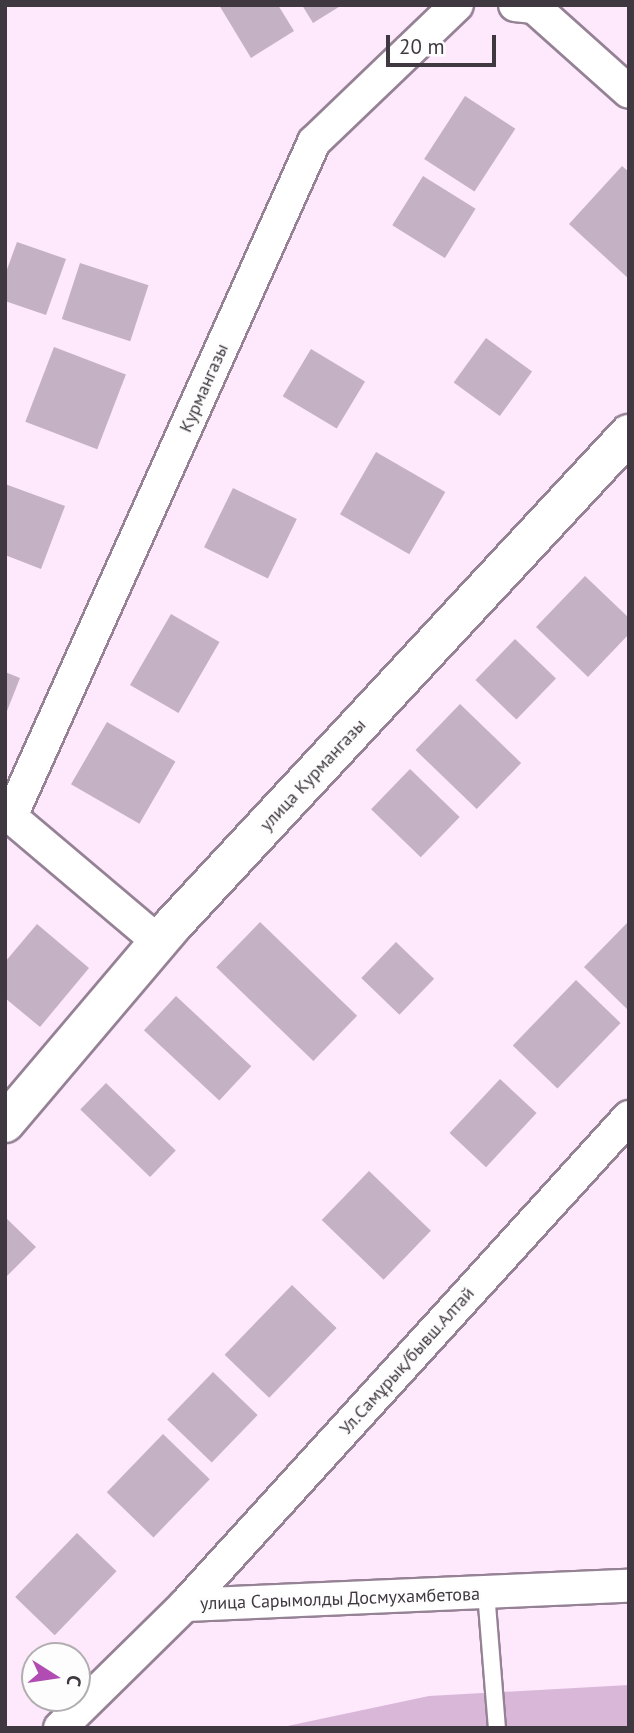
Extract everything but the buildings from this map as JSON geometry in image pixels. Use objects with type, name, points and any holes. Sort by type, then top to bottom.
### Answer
[{"type":"street","name":"Курмангазы","points":[[8,813],[314,142],[457,5]]},
{"type":"street","points":[[524,6],[629,92]]},
{"type":"street","name":"улица Курмангазы","points":[[5,1123],[159,942],[629,435]]},
{"type":"street","points":[[8,813],[159,942]]},
{"type":"street","name":"Ул.Самұрық/бывш.Алтай","points":[[185,1605],[629,1117]]},
{"type":"street","name":"улица Сарымолды Досмухамбетова","points":[[60,1728],[185,1605],[629,1586]]},
{"type":"lane","points":[[486,1592],[498,1728]]},
{"type":"shaded area","points":[[629,1685],[629,1728],[278,1728],[429,1696]]}]
